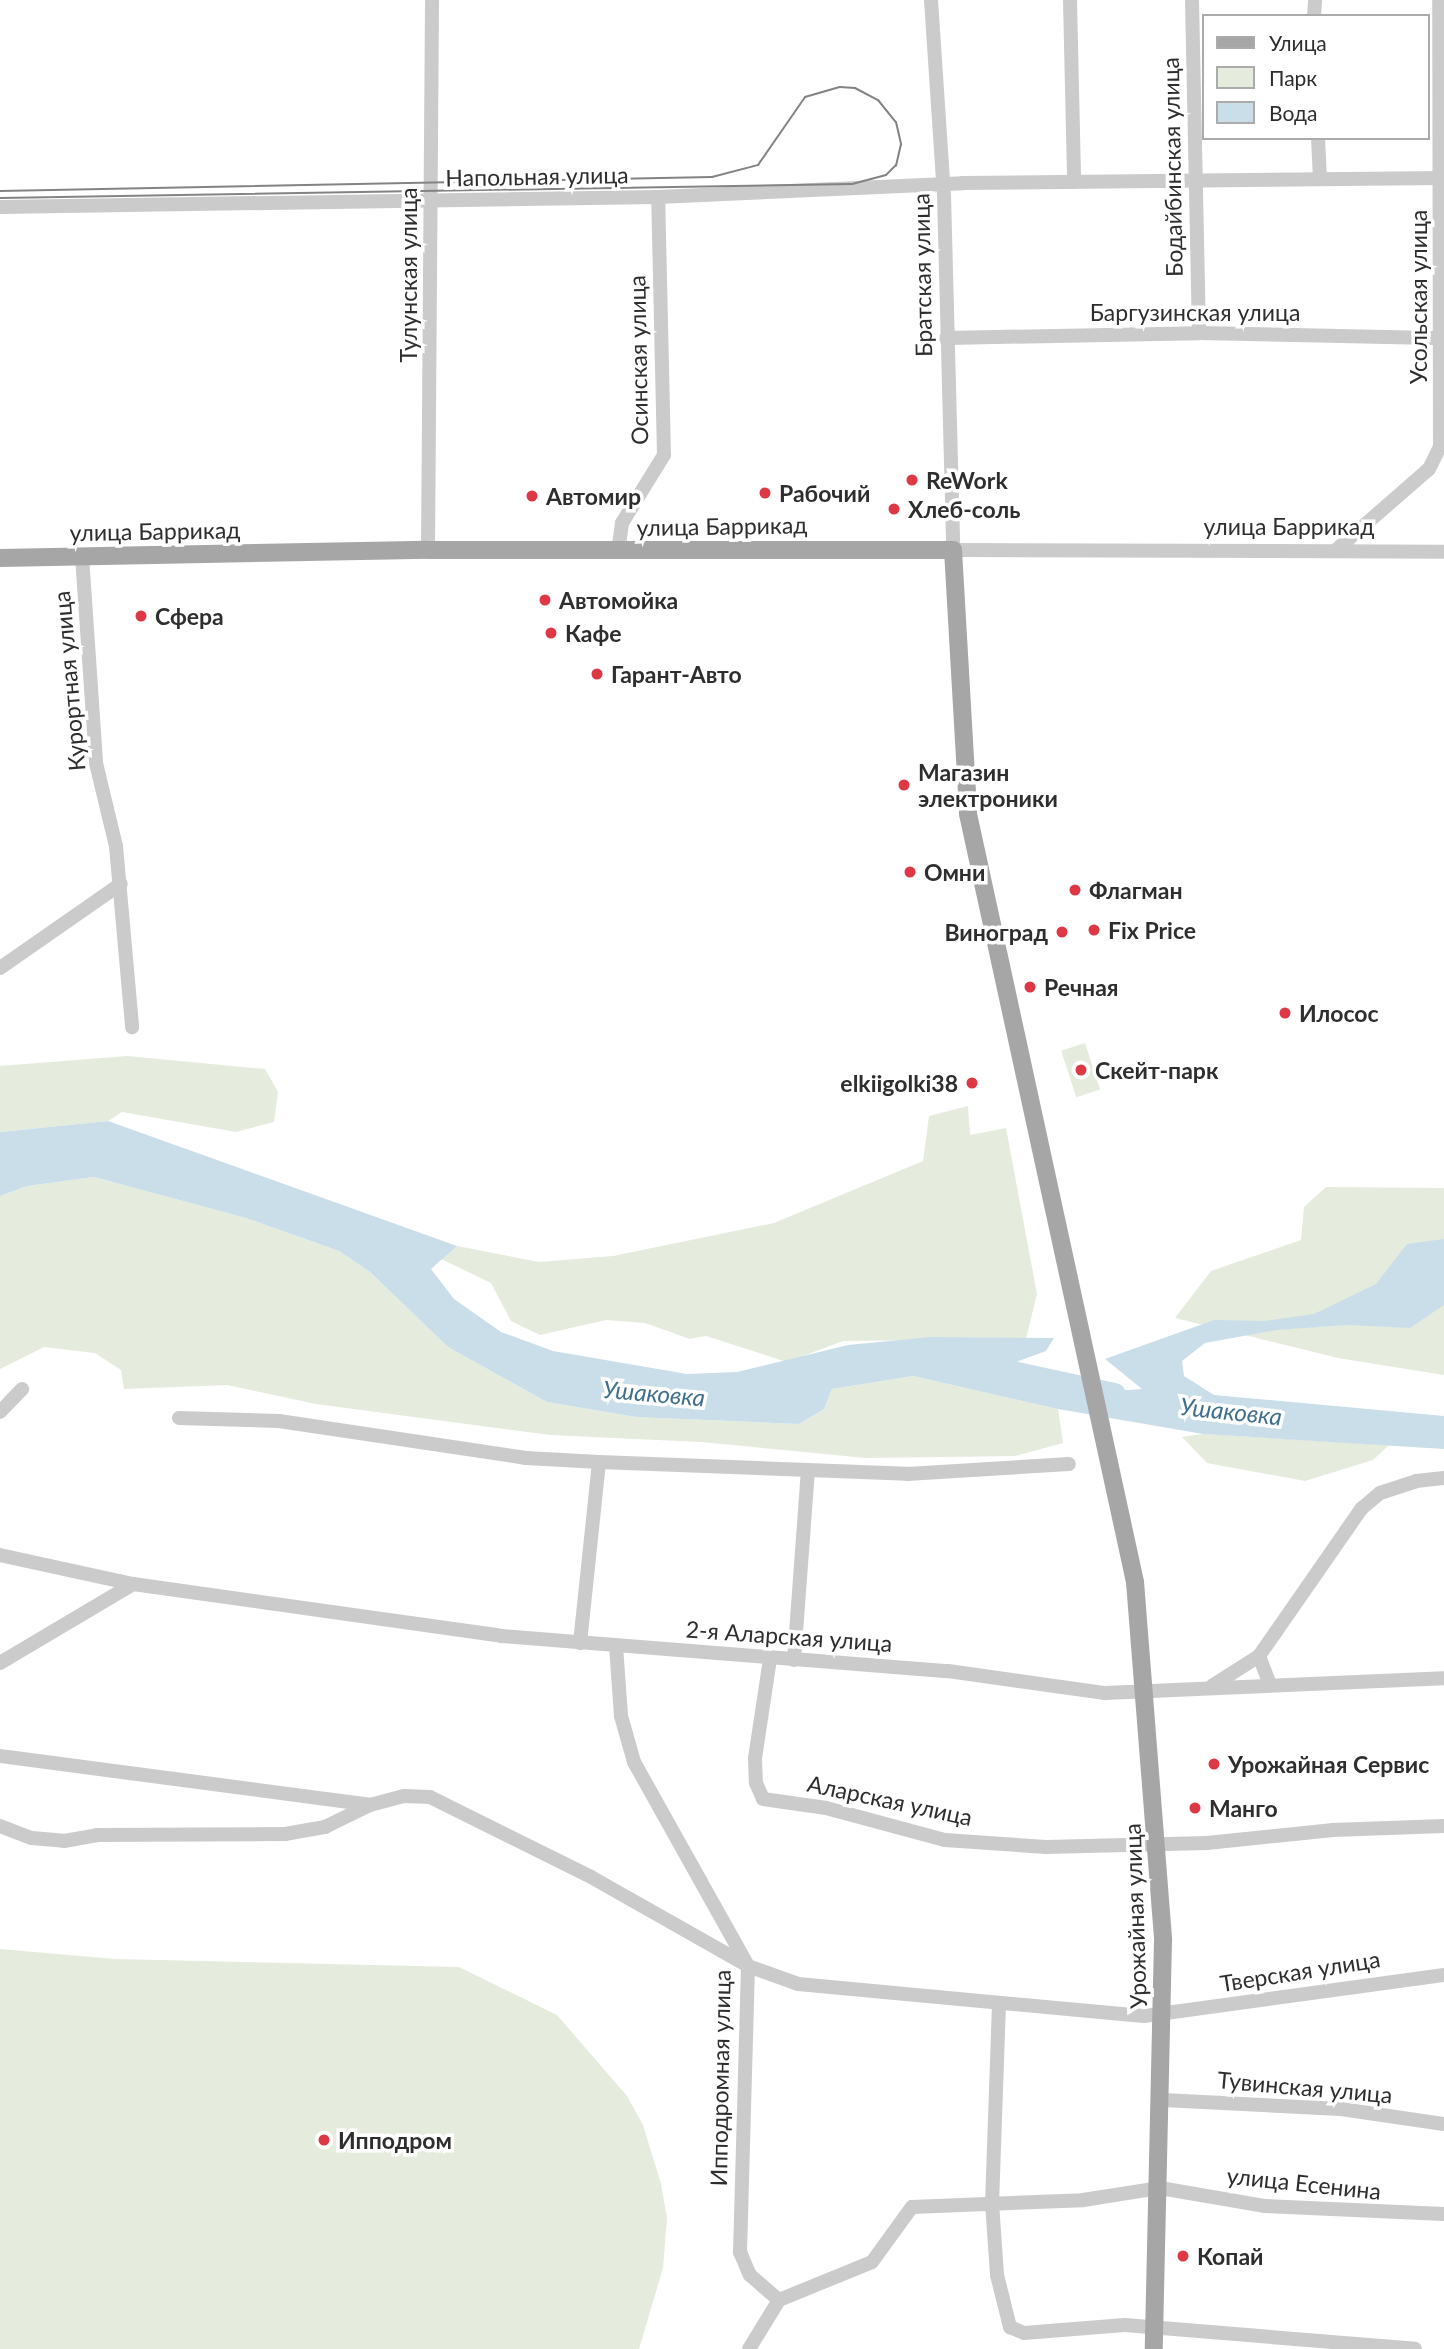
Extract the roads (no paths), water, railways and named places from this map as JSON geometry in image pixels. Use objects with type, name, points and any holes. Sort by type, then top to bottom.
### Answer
[{"type":"main road","name":"улица Баррикад","points":[[0,558],[428,550],[953,550]]},
{"type":"main road","name":"Урожайная улица","points":[[953,550],[968,814],[1117,1483],[1135,1581],[1158,1846],[1164,2015],[1154,2349]]},
{"type":"street","name":"Тулунская улица","points":[[428,550],[432,0]]},
{"type":"street","name":"Братская улица","points":[[931,0],[943,187],[953,550]]},
{"type":"street","points":[[1070,0],[1074,182]]},
{"type":"street","name":"Бодайбинская улица","points":[[1192,0],[1199,333]]},
{"type":"street","name":"Усольская улица","points":[[1336,551],[1429,469],[1440,446],[1443,338],[1439,0]]},
{"type":"street","points":[[1318,140],[1320,179]]},
{"type":"street","name":"Напольная улица","points":[[0,207],[658,197],[1074,182],[1442,178]]},
{"type":"street","name":"Осинская улица","points":[[618,552],[622,523],[663,455],[658,197]]},
{"type":"street","name":"Баргузинская улица","points":[[946,338],[1199,333],[1443,338]]},
{"type":"street","name":"улица Баррикад","points":[[953,550],[1444,552]]},
{"type":"street","name":"Курортная улица","points":[[82,556],[96,763],[121,884],[132,1027]]},
{"type":"street","points":[[0,968],[121,884]]},
{"type":"street","points":[[0,1412],[22,1389]]},
{"type":"street","points":[[179,1418],[279,1421],[526,1458],[599,1462],[907,1474],[1069,1464]]},
{"type":"street","points":[[580,1643],[599,1462]]},
{"type":"street","points":[[794,1660],[808,1471]]},
{"type":"street","points":[[1211,1687],[1259,1656],[1361,1509],[1380,1493],[1416,1481],[1444,1478]]},
{"type":"street","name":"2-я Аларская улица","points":[[0,1555],[134,1584],[500,1636],[948,1671],[1067,1689],[1144,1693],[1211,1687],[1444,1678]]},
{"type":"street","points":[[0,1663],[134,1584]]},
{"type":"street","name":"Ипподромная улица","points":[[616,1646],[621,1716],[634,1762],[748,1966],[740,2252],[750,2275],[779,2300]]},
{"type":"street","points":[[1259,1656],[1270,1685]]},
{"type":"street","name":"Аларская улица","points":[[770,1658],[755,1758],[756,1783],[763,1799],[826,1808],[946,1840],[1046,1847],[1158,1846],[1444,1826]]},
{"type":"street","points":[[0,1756],[370,1805]]},
{"type":"street","name":"Тверская улица","points":[[370,1805],[404,1796],[430,1797],[591,1877],[748,1966],[798,1984],[999,2004],[1164,2015],[1444,1975]]},
{"type":"street","points":[[0,1826],[32,1838],[64,1841],[97,1835],[285,1834],[325,1828],[370,1805]]},
{"type":"street","points":[[999,2004],[992,2203],[997,2275],[1010,2327],[1024,2333],[1125,2325],[1155,2330],[1415,2349]]},
{"type":"street","name":"Тувинская улица","points":[[1163,2099],[1341,2109],[1444,2124]]},
{"type":"street","name":"улица Есенина","points":[[779,2300],[872,2262],[912,2207],[1083,2200],[1160,2188],[1265,2206],[1444,2214]]},
{"type":"street","points":[[749,2349],[779,2300]]},
{"type":"water","points":[[108,1121],[457,1246],[431,1269],[454,1299],[501,1332],[553,1351],[687,1374],[737,1372],[848,1345],[931,1337],[1054,1338],[1046,1351],[1013,1363],[1005,1380],[1082,1393],[1142,1389],[1105,1359],[1214,1320],[1264,1321],[1314,1314],[1376,1284],[1407,1244],[1444,1239],[1444,1305],[1410,1328],[1347,1325],[1276,1330],[1205,1343],[1182,1361],[1184,1376],[1214,1395],[1444,1416],[1444,1449],[1203,1434],[1058,1409],[913,1376],[832,1389],[824,1409],[799,1424],[636,1417],[547,1402],[448,1347],[370,1272],[339,1251],[246,1218],[94,1177],[27,1186],[0,1196],[0,1132]]},
{"type":"waterway","name":"Ушаковка","points":[[980,1365],[1114,1394]]},
{"type":"tram line","points":[[0,191],[712,177],[758,165],[805,97],[840,87],[855,88],[878,100],[896,122],[901,144],[896,165],[886,175],[852,184],[0,198]]},
{"type":"place","name":"ReWork","points":[[912,480]]},
{"type":"place","name":"Рабочий","points":[[765,493]]},
{"type":"place","name":"Автомир","points":[[532,496]]},
{"type":"place","name":"Хлеб-соль","points":[[894,509]]},
{"type":"place","name":"Автомойка","points":[[545,600]]},
{"type":"place","name":"Сфера","points":[[141,616]]},
{"type":"place","name":"Кафе","points":[[551,633]]},
{"type":"place","name":"Гарант-Авто","points":[[597,674]]},
{"type":"place","name":"Магазин электроники","points":[[904,785]]},
{"type":"place","name":"Омни","points":[[910,872]]},
{"type":"place","name":"Флагман","points":[[1075,890]]},
{"type":"place","name":"Fix Price","points":[[1094,930]]},
{"type":"place","name":"Виноград","points":[[1062,932]]},
{"type":"place","name":"Речная","points":[[1030,987]]},
{"type":"place","name":"Илосос","points":[[1285,1013]]},
{"type":"place","name":"Скейт-парк","points":[[1081,1070]]},
{"type":"place","name":"elkiigolki38","points":[[972,1083]]},
{"type":"place","name":"Урожайная Сервис","points":[[1214,1764]]},
{"type":"place","name":"Манго","points":[[1195,1808]]},
{"type":"place","name":"Ипподром","points":[[324,2140]]},
{"type":"place","name":"Копай","points":[[1183,2256]]}]
